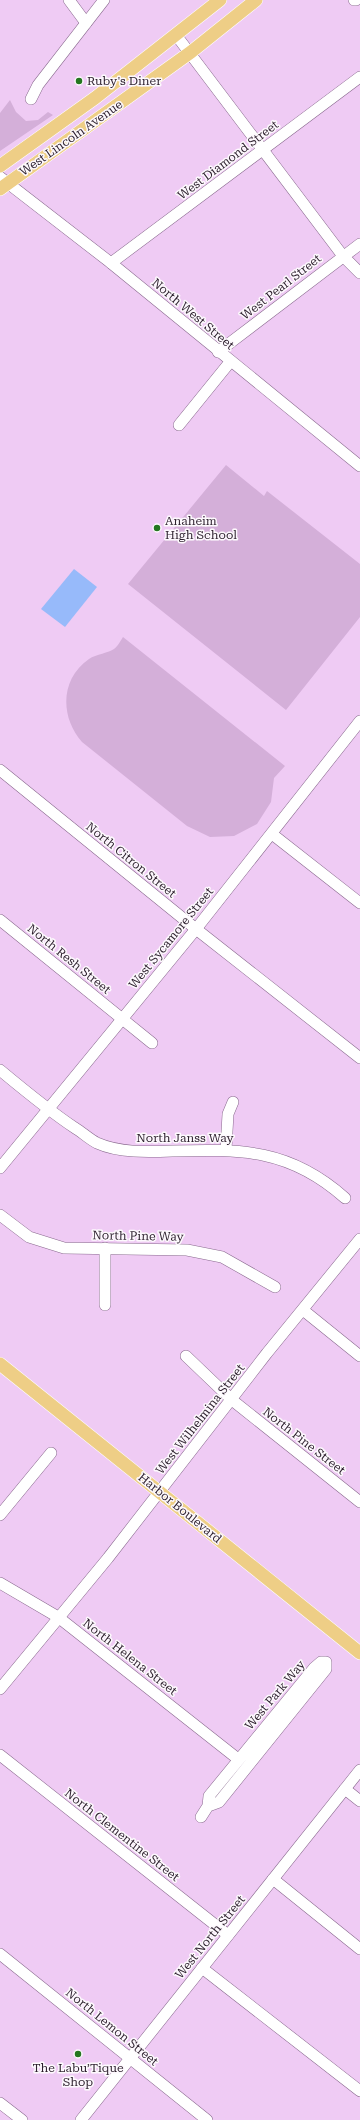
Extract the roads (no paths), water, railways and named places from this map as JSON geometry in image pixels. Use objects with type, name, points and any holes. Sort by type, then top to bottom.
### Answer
[{"type":"main road","name":"West Lincoln Avenue","points":[[0,166],[95,98],[220,0]]},
{"type":"main road","name":"West Lincoln Avenue","points":[[3,183],[191,52],[256,0]]},
{"type":"main road","name":"Harbor Boulevard","points":[[0,1364],[360,1653]]},
{"type":"street","points":[[69,0],[86,23]]},
{"type":"street","points":[[31,99],[38,85],[104,0]]},
{"type":"street","points":[[176,35],[191,52],[262,150],[343,256],[360,273]]},
{"type":"street","name":"West Diamond Street","points":[[111,263],[360,78]]},
{"type":"street","name":"North West Street","points":[[3,183],[111,263],[230,362],[360,466]]},
{"type":"street","name":"West Pearl Street","points":[[218,352],[360,244]]},
{"type":"street","points":[[179,425],[230,362]]},
{"type":"street","name":"West Sycamore Street","points":[[0,1168],[196,929],[360,721]]},
{"type":"street","name":"North Citron Street","points":[[0,770],[196,929],[360,1058]]},
{"type":"street","points":[[272,834],[359,901]]},
{"type":"street","name":"North Resh Street","points":[[0,920],[152,1043]]},
{"type":"street","name":"North Janss Way","points":[[0,1070],[48,1109],[97,1143],[138,1152],[226,1150],[259,1153],[309,1171],[328,1183],[345,1198]]},
{"type":"street","points":[[226,1150],[228,1114],[233,1102]]},
{"type":"street","name":"North Pine Way","points":[[0,1215],[29,1237],[64,1248],[187,1250],[222,1257],[275,1288]]},
{"type":"street","name":"West Wilhelmina Street","points":[[0,1689],[108,1558],[232,1400],[266,1353],[360,1239]]},
{"type":"street","points":[[105,1248],[105,1305]]},
{"type":"street","points":[[303,1310],[360,1356]]},
{"type":"street","name":"North Pine Street","points":[[186,1356],[232,1400],[360,1502]]},
{"type":"street","points":[[0,1515],[51,1453]]},
{"type":"street","name":"North Helena Street","points":[[0,1583],[58,1617],[238,1759]]},
{"type":"street","name":"West Park Way","points":[[201,1817],[208,1806],[209,1796],[238,1759],[314,1668],[321,1662],[326,1662],[326,1669],[224,1796],[219,1802],[208,1806]]},
{"type":"street","name":"North Clementine Street","points":[[0,1755],[228,1935]]},
{"type":"street","name":"West North Street","points":[[80,2120],[360,1770]]},
{"type":"street","points":[[345,1789],[360,1801]]},
{"type":"street","points":[[272,1879],[360,1949]]},
{"type":"street","name":"North Lemon Street","points":[[0,1954],[207,2120]]},
{"type":"street","points":[[202,1968],[360,2091]]},
{"type":"street","points":[[0,2103],[22,2120]]},
{"type":"water","points":[[74,569],[97,587],[65,627],[41,609]]},
{"type":"place","name":"Ruby's Diner","points":[[79,81]]},
{"type":"place","name":"Anaheim High School","points":[[157,528]]},
{"type":"place","name":"The Labu’Tique Shop","points":[[78,2054]]}]
